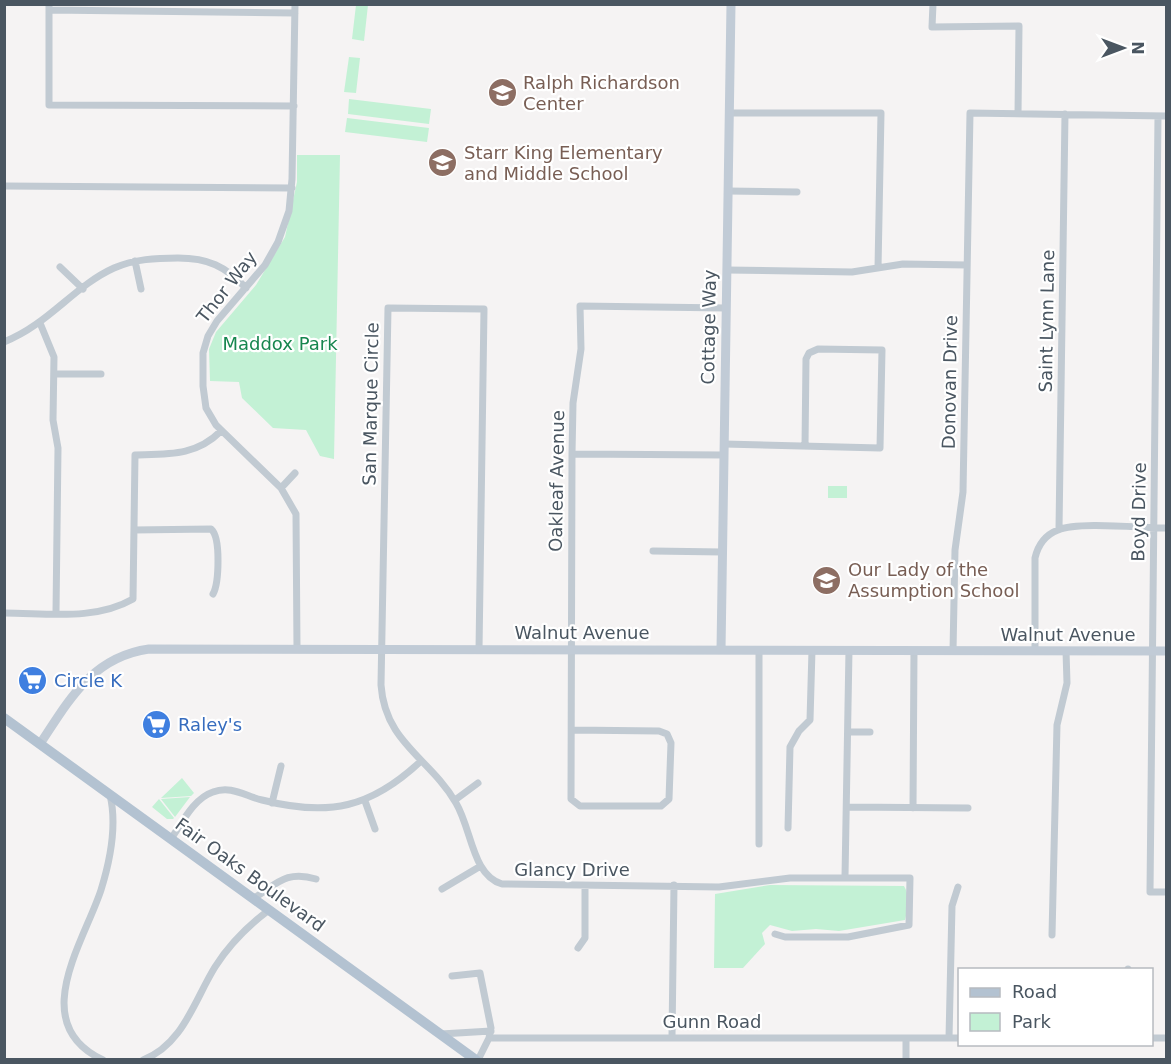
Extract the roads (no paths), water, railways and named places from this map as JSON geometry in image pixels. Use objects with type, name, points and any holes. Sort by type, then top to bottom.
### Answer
[{"type":"main road","name":"Cottage Way","points":[[721,650],[731,4]]},
{"type":"main road","name":"Walnut Avenue","points":[[40,744],[85,680],[100,667],[118,657],[154,649],[1167,651]]},
{"type":"main road","name":"Fair Oaks Boulevard","points":[[4,718],[477,1059]]},
{"type":"street","name":"Thor Way","points":[[295,4],[292,188],[289,211],[278,242],[265,265],[217,321],[204,348],[204,402],[221,431],[281,488],[293,504],[298,524],[297,649]]},
{"type":"street","points":[[933,4],[932,27],[1019,26],[1018,114],[1167,116]]},
{"type":"street","points":[[294,106],[49,105],[49,7],[296,13]]},
{"type":"street","points":[[729,113],[881,114],[878,268]]},
{"type":"street","name":"Donovan Drive","points":[[952,651],[955,550],[963,492],[970,113],[1018,114]]},
{"type":"street","name":"Saint Lynn Lane","points":[[1059,529],[1065,114]]},
{"type":"street","name":"Boyd Drive","points":[[1158,116],[1150,892],[1167,892]]},
{"type":"street","points":[[4,186],[292,188]]},
{"type":"street","points":[[728,191],[797,192]]},
{"type":"street","points":[[4,342],[40,323],[113,268],[135,261],[158,258],[203,259],[227,270],[246,288]]},
{"type":"street","points":[[135,261],[141,290]]},
{"type":"street","points":[[727,270],[852,272],[903,264],[967,265]]},
{"type":"street","points":[[60,267],[83,289]]},
{"type":"street","name":"Oakleaf Avenue","points":[[572,730],[659,730],[667,734],[671,743],[671,795],[664,804],[580,806],[573,802],[570,794],[573,403],[581,357],[580,306],[726,308]]},
{"type":"street","name":"San Marque Circle","points":[[381,650],[388,308],[398,308],[484,309],[479,650]]},
{"type":"street","points":[[40,323],[50,343],[54,374],[53,420],[58,448],[56,614]]},
{"type":"street","points":[[724,444],[880,448],[882,350],[819,349],[809,353],[806,359],[805,446]]},
{"type":"street","points":[[54,374],[101,374]]},
{"type":"street","points":[[4,613],[95,612],[133,599],[135,455],[184,453],[204,446],[221,431]]},
{"type":"street","points":[[572,454],[724,455]]},
{"type":"street","points":[[281,488],[295,473]]},
{"type":"street","points":[[134,531],[207,528],[215,531],[217,581],[213,594]]},
{"type":"street","points":[[1035,651],[1035,558],[1042,542],[1059,529],[1167,528]]},
{"type":"street","points":[[654,551],[722,552]]},
{"type":"street","points":[[381,650],[385,710],[396,733],[455,800],[468,827],[479,867],[442,889]]},
{"type":"street","points":[[759,650],[759,844]]},
{"type":"street","points":[[788,828],[790,747],[799,731],[810,720],[812,650]]},
{"type":"street","points":[[846,877],[849,650]]},
{"type":"street","points":[[913,808],[914,651]]},
{"type":"street","points":[[1052,935],[1057,725],[1067,683],[1066,651]]},
{"type":"street","points":[[848,732],[870,732]]},
{"type":"street","points":[[171,839],[198,802],[213,792],[231,790],[272,803],[328,807],[365,801],[388,789],[421,761]]},
{"type":"street","points":[[272,803],[281,766]]},
{"type":"street","points":[[455,800],[478,783]]},
{"type":"street","points":[[104,1059],[89,1052],[75,1038],[67,1019],[65,999],[72,957],[96,904],[106,872],[114,810],[110,795]]},
{"type":"street","points":[[365,801],[375,829]]},
{"type":"street","points":[[847,807],[968,808]]},
{"type":"street","name":"Glancy Drive","points":[[479,867],[489,878],[506,885],[719,887],[790,878],[910,878],[909,925],[848,937],[785,937],[775,934]]},
{"type":"street","points":[[254,898],[278,880],[303,876],[316,879]]},
{"type":"street","points":[[672,1037],[674,885]]},
{"type":"street","points":[[578,948],[585,938],[585,886]]},
{"type":"street","points":[[949,1038],[952,906],[958,887]]},
{"type":"street","points":[[143,1059],[161,1049],[176,1035],[225,953],[269,910]]},
{"type":"street","points":[[452,976],[480,973],[490,1034],[477,1059]]},
{"type":"street","name":"Gunn Road","points":[[441,1034],[958,1038]]},
{"type":"street","points":[[906,1038],[906,1059]]},
{"type":"place","name":"Ralph Richardson Center","points":[[502,93]]},
{"type":"place","name":"Starr King Elementary and Middle School","points":[[443,163]]},
{"type":"place","name":"Our Lady of the Assumption School","points":[[827,580]]},
{"type":"place","name":"Circle K","points":[[33,681]]},
{"type":"place","name":"Raley's","points":[[157,725]]},
{"type":"park label","name":"Maddox Park","points":[[280,344]]}]
